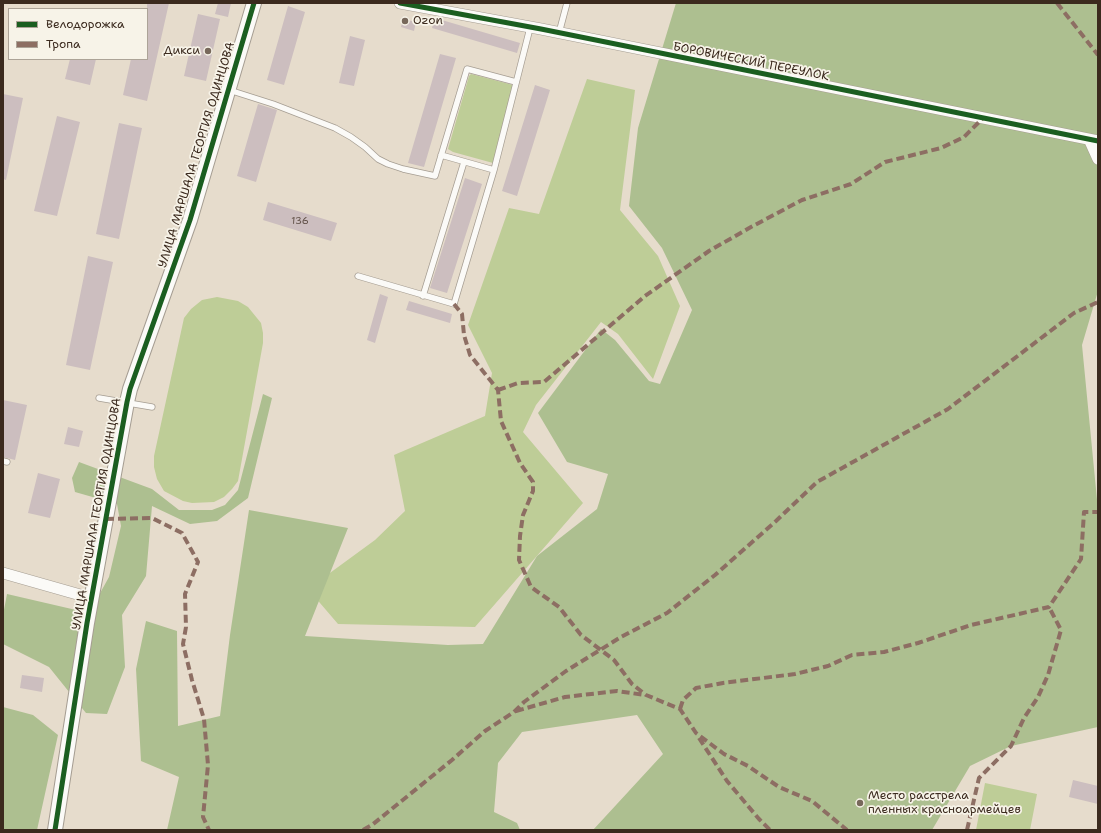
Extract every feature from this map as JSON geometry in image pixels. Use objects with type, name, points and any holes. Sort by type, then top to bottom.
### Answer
[{"type":"street","name":"УЛИЦА МАРШАЛА ГЕОРГИЯ ОДИНЦОВА","points":[[55,830],[91,598],[130,389],[190,220],[254,3]]},
{"type":"street","name":"БОРОВИЧЕСКИЙ ПЕРЕУЛОК","points":[[400,3],[559,33],[1093,140]]},
{"type":"street","points":[[1093,140],[1098,159]]},
{"type":"street","points":[[3,574],[91,598]]},
{"type":"lane","points":[[559,33],[567,3]]},
{"type":"lane","points":[[358,276],[454,304],[494,170],[530,28]]},
{"type":"lane","points":[[228,90],[273,104],[334,128],[351,137],[378,159],[403,169],[435,176],[467,69],[516,82]]},
{"type":"lane","points":[[441,155],[494,170]]},
{"type":"lane","points":[[423,296],[464,162]]},
{"type":"lane","points":[[99,398],[152,407]]},
{"type":"green space","points":[[676,3],[1098,3],[1098,291],[1082,345],[1098,510],[1098,727],[1011,746],[970,766],[932,830],[593,830],[663,754],[637,715],[522,732],[498,763],[494,812],[517,823],[520,830],[167,830],[179,777],[141,761],[136,669],[146,621],[177,631],[178,726],[220,716],[230,635],[249,510],[348,528],[305,636],[448,645],[483,644],[537,556],[597,509],[608,474],[567,462],[538,413],[601,329],[615,340],[649,381],[660,384],[692,310],[662,248],[629,206],[638,128]]},
{"type":"green space","points":[[471,74],[513,85],[493,163],[453,152],[448,149],[469,76]]},
{"type":"green space","points":[[587,79],[635,90],[620,210],[658,256],[680,306],[653,379],[618,334],[601,322],[536,405],[523,432],[583,503],[475,627],[338,624],[308,589],[375,540],[405,511],[394,455],[485,416],[492,373],[468,325],[509,208],[539,214]]},
{"type":"green space","points":[[217,297],[238,301],[248,307],[261,323],[263,343],[238,481],[224,497],[214,502],[192,503],[183,501],[164,491],[157,479],[154,467],[154,456],[184,318],[191,309],[202,300]]},
{"type":"green space","points":[[263,394],[272,398],[248,498],[217,521],[190,524],[152,506],[146,576],[122,615],[125,667],[107,714],[86,713],[49,667],[3,644],[3,615],[7,594],[89,613],[109,577],[121,526],[117,504],[75,492],[72,478],[79,462],[152,489],[179,510],[212,510],[225,505],[238,490]]},
{"type":"green space","points":[[3,707],[33,715],[58,735],[37,830],[3,830]]},
{"type":"green space","points":[[985,783],[1037,794],[1030,830],[976,830]]},
{"type":"building","points":[[147,3],[169,3],[147,101],[123,95],[131,60],[148,60]]},
{"type":"building","points":[[218,3],[231,3],[228,17],[215,14]]},
{"type":"building","points":[[288,6],[305,12],[284,85],[267,80]]},
{"type":"building","points":[[198,14],[220,19],[206,81],[184,76]]},
{"type":"building","points":[[435,18],[520,43],[517,53],[432,28]]},
{"type":"building","points":[[403,19],[416,22],[414,31],[401,27]]},
{"type":"building","points":[[350,36],[365,40],[354,86],[339,83]]},
{"type":"building","points":[[440,54],[456,58],[424,167],[408,163]]},
{"type":"building","points":[[70,60],[96,60],[90,85],[65,79]]},
{"type":"building","points":[[535,85],[550,90],[517,196],[502,191]]},
{"type":"building","points":[[3,94],[23,98],[6,180],[3,179]]},
{"type":"building","points":[[258,104],[277,110],[256,182],[237,176]]},
{"type":"building","points":[[57,116],[80,122],[57,216],[34,211]]},
{"type":"building","points":[[119,123],[142,128],[119,239],[96,234]]},
{"type":"building","points":[[465,178],[482,184],[447,293],[430,288]]},
{"type":"building","points":[[268,202],[337,223],[331,241],[263,220]]},
{"type":"building","points":[[88,256],[113,262],[90,370],[66,365]]},
{"type":"building","points":[[380,294],[388,297],[375,343],[367,340]]},
{"type":"building","points":[[409,301],[452,314],[450,323],[406,310]]},
{"type":"building","points":[[3,400],[27,405],[15,460],[3,457]]},
{"type":"building","points":[[68,427],[83,431],[79,447],[64,444]]},
{"type":"building","points":[[38,473],[60,479],[50,518],[28,513]]},
{"type":"building","points":[[22,675],[44,678],[42,692],[20,688]]},
{"type":"building","points":[[1073,780],[1098,786],[1098,804],[1069,797]]},
{"type":"marked path","points":[[1057,3],[1098,55]]},
{"type":"marked path","points":[[498,390],[518,383],[544,382],[645,296],[709,251],[751,227],[802,200],[851,184],[885,162],[941,148],[964,137],[983,118]]},
{"type":"marked path","points":[[363,830],[372,825],[485,731],[514,712],[524,702],[566,671],[621,637],[667,613],[715,575],[817,482],[948,409],[1074,313],[1098,302]]},
{"type":"marked path","points":[[454,304],[462,314],[464,335],[470,355],[498,390],[501,421],[520,463],[533,482],[533,491],[523,515],[519,560],[531,587],[559,607],[581,635],[614,660],[632,684],[646,695],[680,709],[696,733],[724,754],[748,766],[779,787],[812,801],[847,830]]},
{"type":"marked path","points":[[680,709],[683,700],[696,688],[795,674],[828,666],[852,655],[884,652],[918,643],[971,625],[1049,607],[1081,559],[1084,512],[1098,512]]},
{"type":"marked path","points":[[106,519],[152,518],[182,533],[198,562],[185,594],[186,627],[183,644],[204,719],[208,765],[203,817],[209,830]]},
{"type":"marked path","points":[[967,830],[979,778],[1011,746],[1024,718],[1038,697],[1048,675],[1061,630],[1049,607]]},
{"type":"marked path","points":[[516,711],[565,697],[617,691],[645,695]]},
{"type":"marked path","points":[[699,738],[727,781],[770,830]]},
{"type":"cycle path","points":[[55,830],[87,623],[130,389],[190,220],[254,3]]},
{"type":"cycle path","points":[[400,3],[541,29],[1098,141]]},
{"type":"place","name":"Ozon","points":[[405,21]]},
{"type":"place","name":"Дикси","points":[[208,51]]},
{"type":"place","name":"Место расстрела пленных красноармейцев","points":[[860,803]]}]
